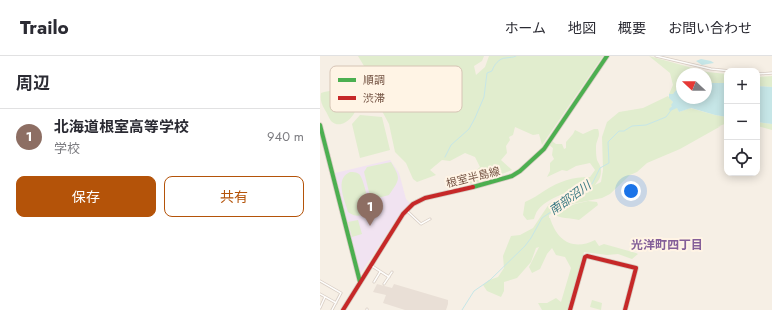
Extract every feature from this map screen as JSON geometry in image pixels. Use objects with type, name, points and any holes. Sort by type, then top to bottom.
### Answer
[{"type":"main road","name":"根室半島線","points":[[343,310],[406,210],[425,198],[496,181],[512,176],[520,171],[544,149],[607,56]]},
{"type":"main road","points":[[320,125],[360,282]]},
{"type":"main road","points":[[570,310],[585,257],[587,256],[636,268],[625,310]]},
{"type":"street","points":[[656,56],[711,69],[724,70]]},
{"type":"street","points":[[760,74],[772,74]]},
{"type":"street","points":[[406,210],[421,224],[430,219]]},
{"type":"street","points":[[370,265],[389,277]]},
{"type":"street","points":[[374,282],[381,272]]},
{"type":"street","points":[[384,284],[392,272]]},
{"type":"street","points":[[320,281],[341,293],[332,310]]},
{"type":"street","points":[[320,294],[336,303]]},
{"type":"street","points":[[320,308],[326,297]]},
{"type":"shaded area","points":[[390,160],[399,173],[406,199],[411,204],[400,214],[361,273],[359,273],[335,173]]},
{"type":"shaded area","points":[[377,284],[392,288],[394,284],[448,300],[448,304],[446,310],[405,310],[383,303],[386,295],[373,292]]},
{"type":"green space","points":[[358,56],[484,56],[482,61],[474,66],[476,75],[485,67],[489,56],[603,56],[542,145],[539,134],[533,135],[515,127],[513,135],[509,137],[510,140],[506,146],[507,153],[501,160],[512,170],[492,178],[458,187],[480,167],[475,157],[465,153],[450,161],[442,160],[430,170],[436,175],[417,182],[413,179],[406,163],[395,152],[389,124],[383,112],[462,112],[462,66],[364,66]]},
{"type":"green space","points":[[649,56],[692,68],[676,68],[676,92],[673,94],[669,94],[673,85],[670,73]]},
{"type":"green space","points":[[712,72],[724,74],[724,83],[712,83]]},
{"type":"green space","points":[[772,76],[772,87],[760,86],[760,77]]},
{"type":"green space","points":[[330,91],[330,112],[354,112],[349,119],[343,123],[337,124],[331,121],[321,102],[321,93]]},
{"type":"green space","points":[[668,96],[673,102],[671,109],[677,107],[679,112],[690,108],[724,116],[724,124],[680,149],[647,163],[637,172],[630,175],[610,194],[602,198],[567,205],[549,215],[549,218],[557,233],[567,242],[580,244],[595,240],[599,246],[604,244],[638,254],[632,259],[618,254],[607,255],[584,252],[568,310],[542,310],[538,303],[547,303],[556,298],[561,302],[571,268],[565,257],[556,255],[552,248],[547,254],[540,269],[532,273],[529,267],[539,247],[536,248],[531,262],[517,278],[504,282],[504,291],[501,297],[487,291],[483,285],[489,280],[498,277],[504,268],[503,256],[511,236],[520,235],[533,228],[549,204],[567,194],[583,189],[565,193],[547,202],[537,211],[534,219],[527,220],[523,215],[525,202],[561,182],[577,178],[590,177],[595,170],[590,163],[576,166],[567,171],[562,170],[547,177],[550,171],[550,163],[554,159],[552,155],[553,148],[549,145],[552,141],[556,144],[562,144],[564,149],[566,148],[566,142],[575,130],[583,134],[594,129],[598,129],[599,134],[596,145],[596,155],[601,171],[600,177],[595,185],[601,182],[603,170],[602,137],[607,122],[619,112],[643,108]]},
{"type":"green space","points":[[360,115],[382,117],[390,150],[360,158],[352,124]]},
{"type":"green space","points":[[760,122],[772,124],[772,130],[760,127]]},
{"type":"green space","points":[[391,162],[398,176],[397,182],[389,195],[371,200],[364,172],[367,167]]},
{"type":"green space","points":[[350,172],[357,173],[361,176],[367,195],[367,210],[360,216],[348,212],[343,196],[343,180],[345,175]]},
{"type":"green space","points":[[588,201],[597,202],[598,205],[579,220],[562,218],[553,213],[575,204]]},
{"type":"green space","points":[[358,220],[362,234],[352,237],[348,222]]},
{"type":"green space","points":[[592,300],[602,303],[601,310],[590,307]]},
{"type":"water","points":[[701,59],[714,63],[702,65],[696,61]]},
{"type":"water","points":[[712,83],[724,83],[724,116],[691,108],[679,112],[677,108],[670,111],[669,109],[673,102],[669,98],[669,94],[673,94],[676,90],[676,104],[712,104]]},
{"type":"water","points":[[760,86],[772,87],[772,124],[760,122]]},
{"type":"waterway","points":[[445,157],[451,145],[469,129],[475,118],[484,97],[487,73],[492,71],[495,64],[501,59],[516,56]]},
{"type":"waterway","name":"南部沼川","points":[[462,310],[474,291],[490,280],[525,246],[542,218],[592,184],[600,168],[609,163],[608,142],[619,131],[624,131],[632,126],[646,125],[666,117],[672,109]]},
{"type":"traffic: fast","points":[[473,187],[512,176],[520,171],[544,149],[607,56]]},
{"type":"traffic: fast","points":[[320,125],[360,282]]},
{"type":"traffic: jam","points":[[343,310],[403,214],[413,204],[425,198],[473,187]]},
{"type":"traffic: jam","points":[[570,310],[585,257],[587,256],[636,268],[625,310]]},
{"type":"place","name":"北海道根室高等学校","points":[[370,226]]},
{"type":"district","name":"光洋町四丁目","points":[[667,245]]}]
